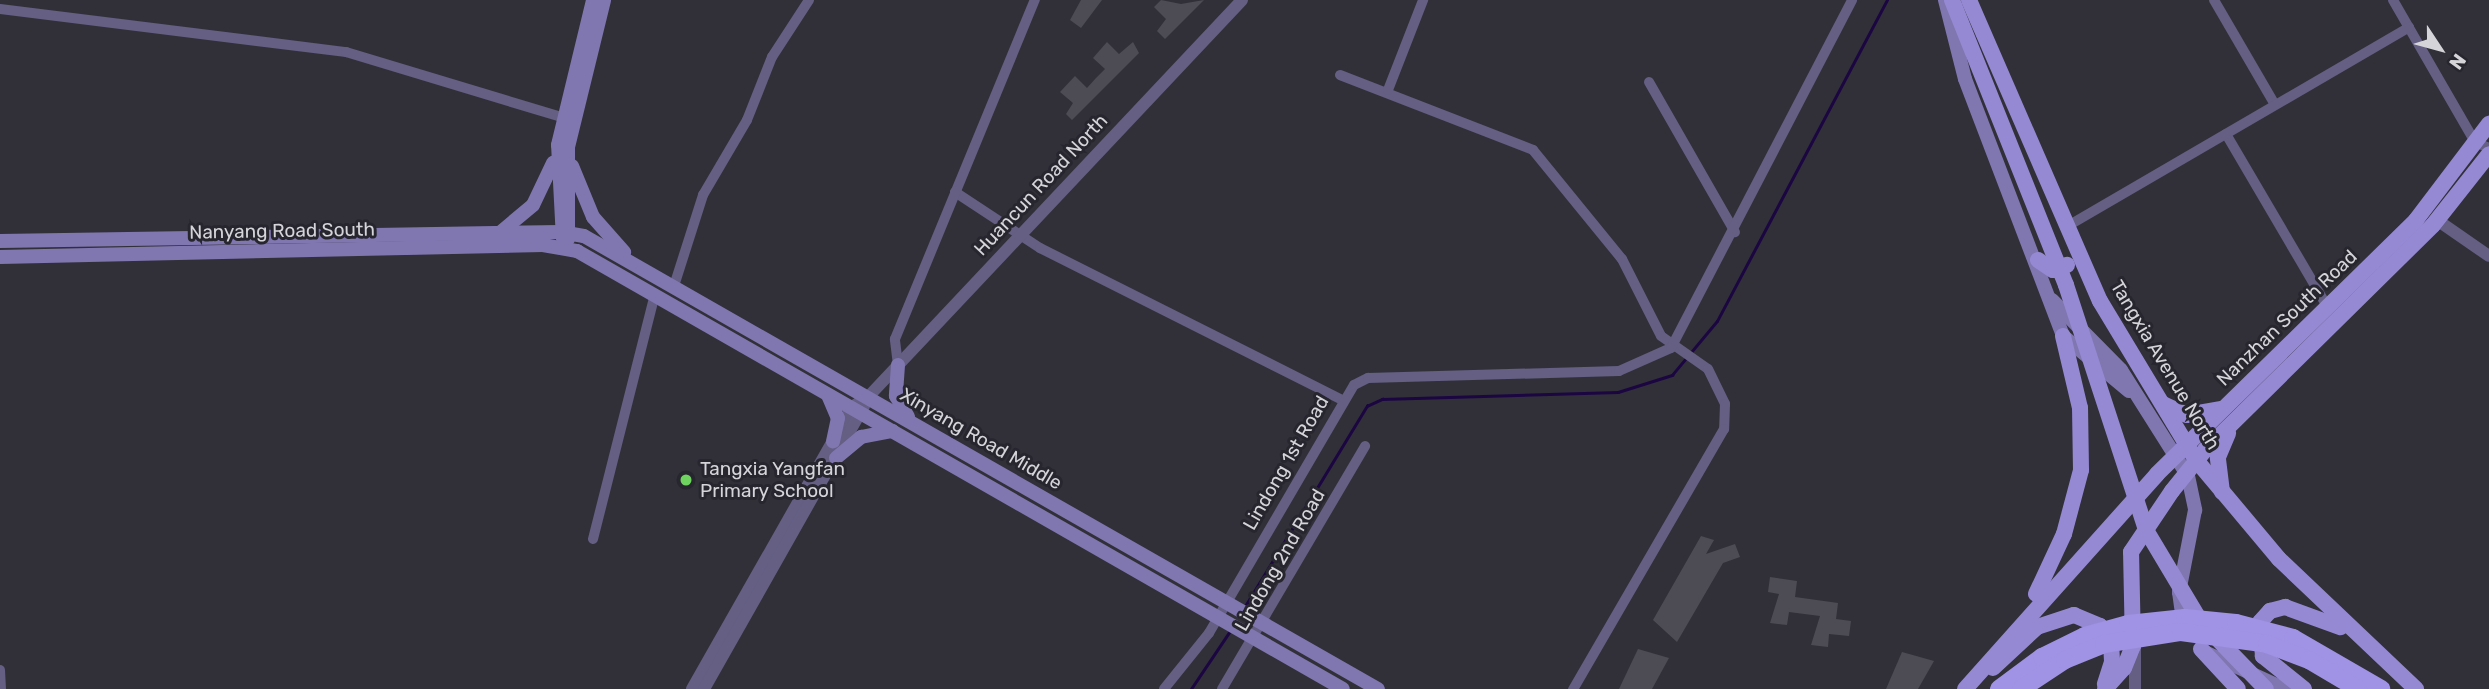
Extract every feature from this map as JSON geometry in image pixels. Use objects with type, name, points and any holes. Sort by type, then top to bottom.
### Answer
[{"type":"highway","points":[[1999,689],[2042,657],[2085,636],[2128,624],[2185,618],[2254,626],[2293,638],[2381,689]]},
{"type":"highway","points":[[2021,689],[2065,660],[2104,644],[2181,632],[2267,643],[2309,660],[2358,689]]},
{"type":"main road","points":[[566,237],[563,146],[593,0]]},
{"type":"main road","points":[[568,118],[604,0]]},
{"type":"main road","points":[[1945,0],[1965,79],[2052,300],[2080,408],[2077,488],[2048,572],[2003,642]]},
{"type":"main road","points":[[1952,0],[2066,285],[2146,530],[2201,622],[2266,689]]},
{"type":"main road","name":"Tangxia Avenue North","points":[[1969,0],[2075,247],[2116,332],[2156,397],[2186,458],[2355,634],[2416,689]]},
{"type":"main road","name":"Nanzhan South Road","points":[[1965,689],[2003,642],[2186,458],[2228,406],[2416,220],[2482,145],[2489,124]]},
{"type":"main road","points":[[495,233],[515,225],[533,205],[563,146]]},
{"type":"main road","points":[[563,146],[593,216],[640,267]]},
{"type":"main road","name":"Nanzhan South Road","points":[[2103,689],[2124,668],[2134,636],[2128,580],[2131,552],[2186,458],[2233,426],[2437,220],[2489,154]]},
{"type":"main road","name":"Nanyang Road South","points":[[0,241],[495,233],[566,237]]},
{"type":"main road","name":"Xinyang Road Middle","points":[[566,237],[640,267],[1378,689]]},
{"type":"main road","name":"Xinyang Road Middle","points":[[566,237],[655,294],[1343,689]]},
{"type":"main road","name":"Nanyang Road South","points":[[0,257],[566,237]]},
{"type":"main road","points":[[2038,260],[2061,270],[2075,247]]},
{"type":"main road","points":[[2052,300],[2116,362],[2138,400],[2186,458],[2195,510],[2179,592],[2180,617],[2201,649],[2238,689]]},
{"type":"main road","points":[[2063,336],[2138,400]]},
{"type":"main road","points":[[898,365],[896,396],[911,421]]},
{"type":"main road","points":[[824,391],[837,412],[833,441]]},
{"type":"main road","points":[[2156,397],[2187,415],[2228,406]]},
{"type":"main road","points":[[2224,498],[2218,457],[2233,426]]},
{"type":"main road","points":[[836,458],[861,436],[893,431]]},
{"type":"main road","points":[[2304,689],[2260,651],[2258,629],[2264,615],[2294,608],[2355,634]]},
{"type":"main road","points":[[1972,689],[2037,627],[2074,615],[2100,626],[2111,642],[2111,670],[2103,689]]},
{"type":"main road","points":[[2201,649],[2285,689]]},
{"type":"street","points":[[674,286],[703,195],[747,120],[772,57],[809,0]]},
{"type":"street","points":[[898,365],[895,339],[1035,0]]},
{"type":"street","name":"Huancun Road North","points":[[857,410],[1242,0]]},
{"type":"street","points":[[1388,90],[1423,0]]},
{"type":"street","points":[[1671,348],[1735,232],[1852,0]]},
{"type":"street","points":[[2214,0],[2275,105]]},
{"type":"street","points":[[2393,0],[2482,145]]},
{"type":"street","points":[[0,9],[346,52],[568,118]]},
{"type":"street","points":[[2066,227],[2409,27]]},
{"type":"street","points":[[1340,75],[1388,90],[1517,140],[1544,160],[1622,259],[1671,348],[1712,374],[1725,404],[1724,429],[1573,689]]},
{"type":"street","points":[[1648,82],[1735,232]]},
{"type":"street","points":[[2226,134],[2328,308]]},
{"type":"street","points":[[955,192],[1020,235],[1342,400]]},
{"type":"street","points":[[2437,220],[2489,256]]},
{"type":"street","points":[[593,539],[655,294]]},
{"type":"street","name":"Lindong 1st Road","points":[[1164,689],[1223,620],[1342,400],[1368,379],[1619,371],[1671,348]]},
{"type":"street","points":[[692,689],[833,441],[857,410]]},
{"type":"street","points":[[704,689],[836,458],[857,410]]},
{"type":"street","name":"Lindong 2nd Road","points":[[1223,689],[1251,636],[1365,446]]},
{"type":"street","points":[[2134,636],[2135,689]]},
{"type":"street","points":[[0,670],[1,689]]},
{"type":"building","points":[[1081,0],[1102,0],[1081,28],[1070,20]]},
{"type":"building","points":[[1161,0],[1181,4],[1204,0],[1165,39],[1157,31],[1166,19],[1154,7]]},
{"type":"building","points":[[1107,42],[1119,54],[1133,42],[1139,53],[1072,120],[1066,114],[1073,103],[1060,92],[1075,76],[1087,88],[1105,69],[1093,58]]},
{"type":"building","points":[[1701,536],[1714,540],[1706,554],[1735,544],[1740,557],[1723,563],[1677,642],[1653,620]]},
{"type":"building","points":[[1770,577],[1797,581],[1795,597],[1838,603],[1836,619],[1851,621],[1849,636],[1829,634],[1828,647],[1811,645],[1820,616],[1789,612],[1787,625],[1770,623],[1779,594],[1768,592]]},
{"type":"building","points":[[1638,649],[1669,658],[1652,689],[1619,689]]},
{"type":"building","points":[[1902,652],[1934,661],[1918,689],[1886,689]]},
{"type":"waterway","points":[[1244,608],[1367,406],[1382,399],[1618,392],[1672,375],[1717,321],[1887,0]]},
{"type":"waterway","points":[[1191,689],[1230,631]]},
{"type":"place","name":"Tangxia Yangfan Primary School","points":[[686,480]]}]
